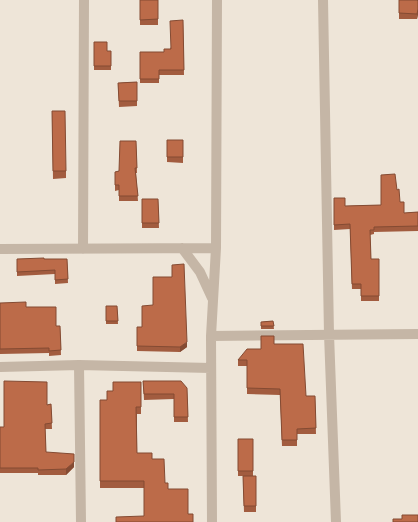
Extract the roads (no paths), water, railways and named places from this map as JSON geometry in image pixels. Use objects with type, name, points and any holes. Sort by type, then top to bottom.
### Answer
[{"type":"street","points":[[83,248],[84,0]]},
{"type":"street","points":[[212,522],[211,336],[216,248],[218,0]]},
{"type":"street","points":[[323,0],[329,334],[336,522]]},
{"type":"street","points":[[182,248],[200,272],[213,300]]},
{"type":"street","points":[[0,249],[216,248]]},
{"type":"street","points":[[211,336],[418,334]]},
{"type":"street","points":[[0,368],[79,365],[211,368]]},
{"type":"street","points":[[79,365],[81,522]]}]
